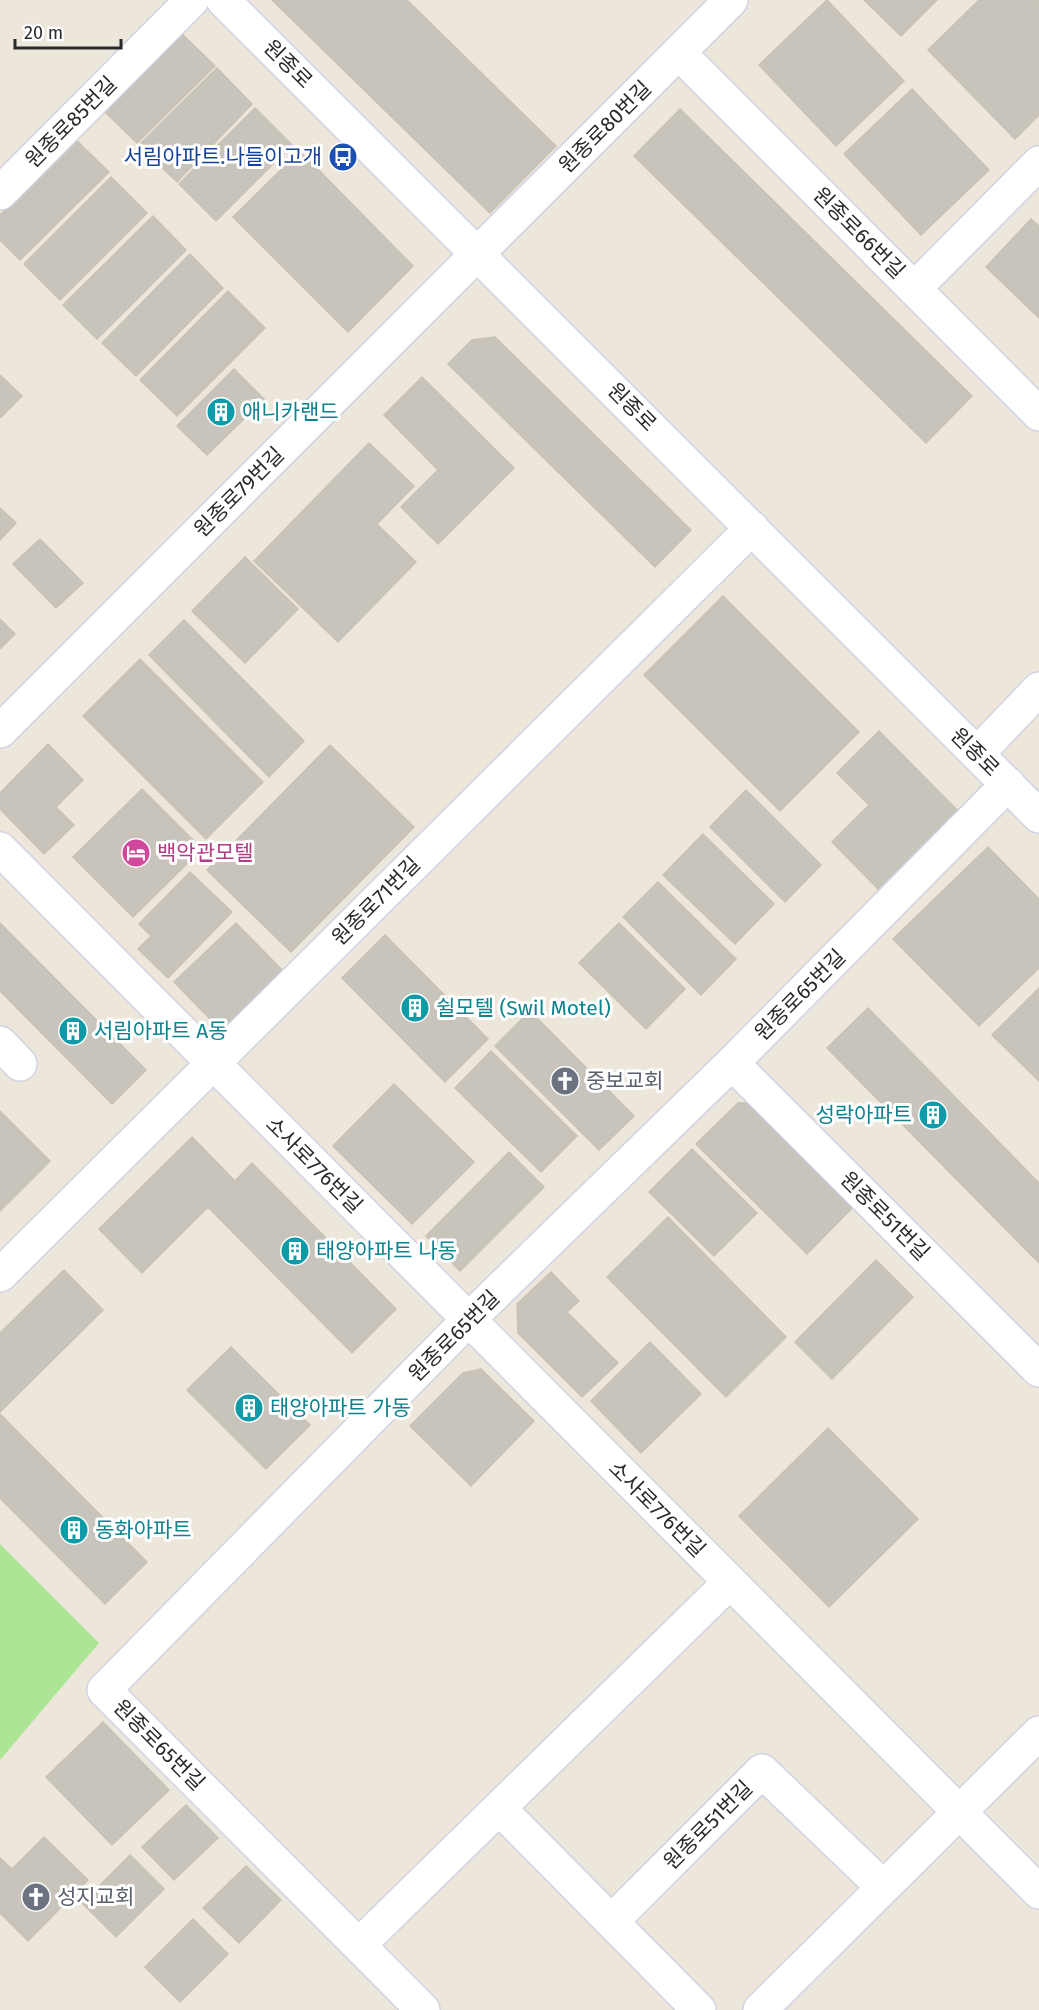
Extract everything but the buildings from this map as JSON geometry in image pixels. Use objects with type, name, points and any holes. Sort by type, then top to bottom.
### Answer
[{"type":"street","name":"원종로85번길","points":[[0,193],[192,0]]},
{"type":"street","name":"원종로","points":[[224,0],[1039,816]]},
{"type":"street","name":"원종로80번길","points":[[479,254],[731,0]]},
{"type":"street","name":"원종로66번길","points":[[679,53],[1039,414]]},
{"type":"street","points":[[914,289],[1039,163]]},
{"type":"street","name":"원종로79번길","points":[[0,731],[479,254]]},
{"type":"street","name":"원종로71번길","points":[[0,1275],[752,528]]},
{"type":"street","points":[[977,754],[1039,689]]},
{"type":"street","name":"원종로65번길","points":[[359,1945],[104,1690],[468,1320],[732,1063],[1008,784]]},
{"type":"street","name":"소사로776번길","points":[[0,849],[1039,1892]]},
{"type":"street","name":"원종로51번길","points":[[732,1063],[1039,1370]]},
{"type":"street","points":[[423,2010],[359,1945],[730,1582]]},
{"type":"street","points":[[760,2010],[1039,1734]]},
{"type":"street","name":"원종로51번길","points":[[612,1921],[762,1771],[883,1887]]},
{"type":"street","points":[[499,1808],[699,2010]]},
{"type":"green space","points":[[0,1544],[99,1643],[0,1760]]},
{"type":"place","name":"서림아파트.나들이고개","points":[[343,157]]},
{"type":"place","name":"애니카랜드","points":[[221,412]]},
{"type":"place","name":"백악관모텔","points":[[136,853]]},
{"type":"place","name":"쉴모텔 (Swil Motel)","points":[[415,1008]]},
{"type":"place","name":"서림아파트 A동","points":[[73,1031]]},
{"type":"place","name":"중보교회","points":[[565,1081]]},
{"type":"place","name":"성락아파트","points":[[933,1115]]},
{"type":"place","name":"태양아파트 나동","points":[[295,1251]]},
{"type":"place","name":"태양아파트 가동","points":[[249,1408]]},
{"type":"place","name":"동화아파트","points":[[74,1530]]},
{"type":"place","name":"성지교회","points":[[36,1897]]}]
